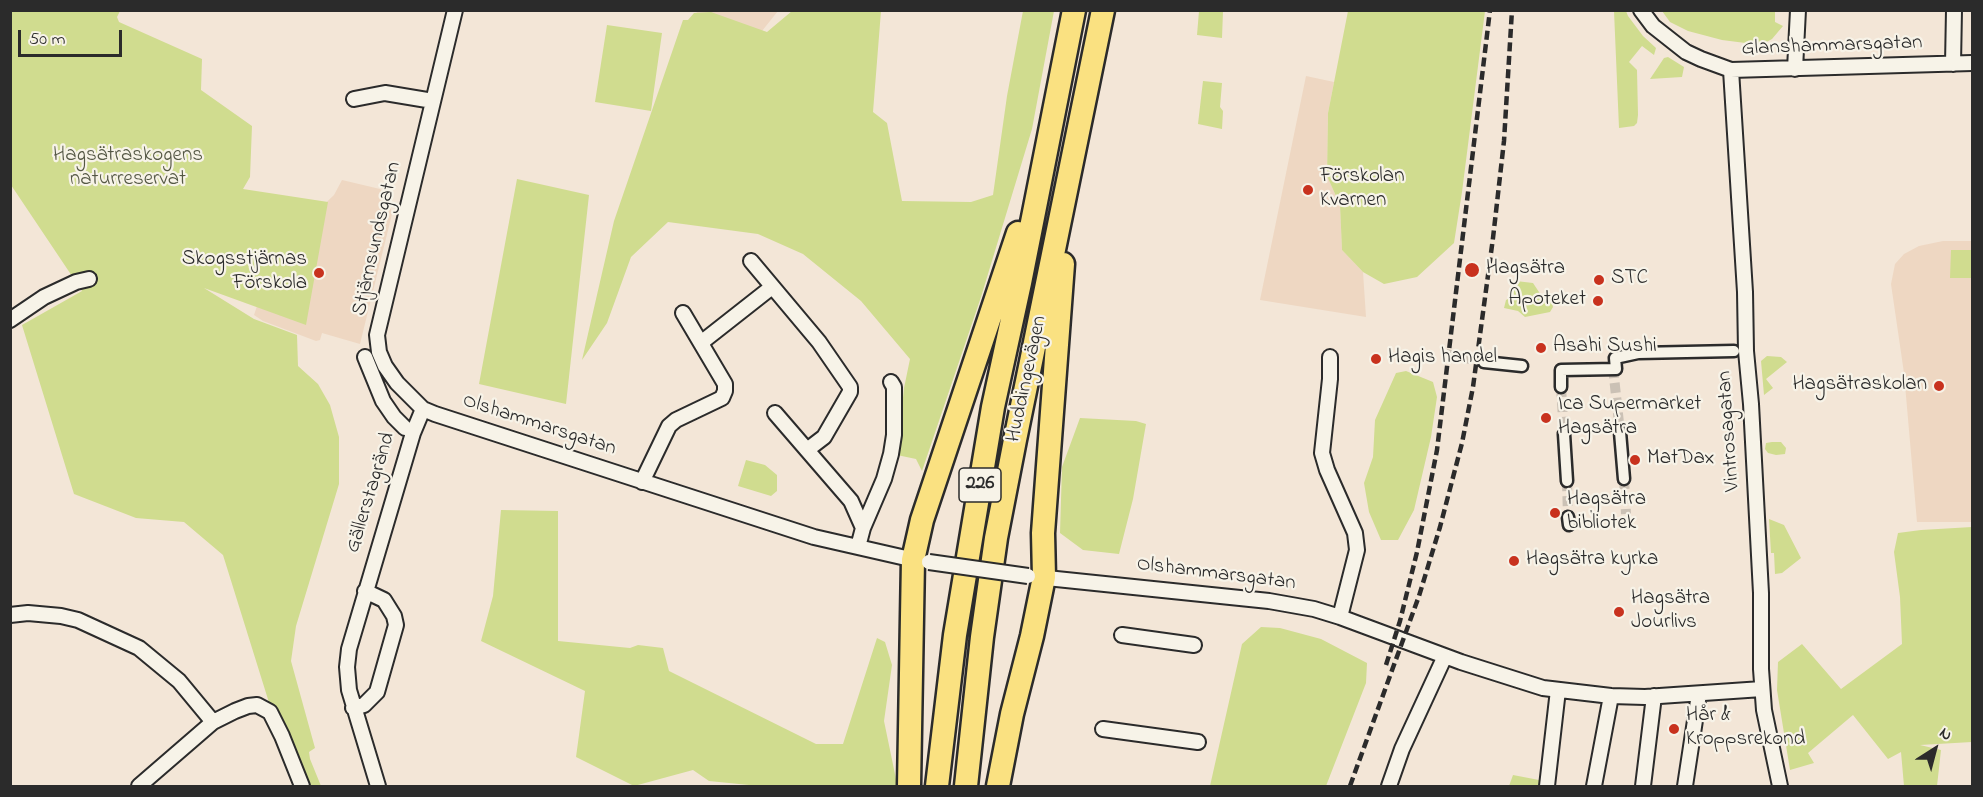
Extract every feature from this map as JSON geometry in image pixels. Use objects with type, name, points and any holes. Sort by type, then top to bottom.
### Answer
[{"type":"main road","name":"Huddingevägen","points":[[937,786],[956,623],[993,407],[1074,10]]},
{"type":"main road","name":"Huddingevägen","points":[[966,786],[982,637],[996,538],[1103,10]]},
{"type":"main road","points":[[909,786],[922,520],[1013,246],[1039,185]]},
{"type":"main road","points":[[999,786],[1012,714],[1032,636],[1036,576],[1043,533],[1064,269],[1059,230]]},
{"type":"street","name":"Stjärnsundsgatan","points":[[423,409],[397,383],[385,366],[379,352],[377,335],[455,10]]},
{"type":"street","name":"Glanshammarsgatan","points":[[1641,10],[1653,26],[1686,52],[1731,70],[1972,63]]},
{"type":"street","points":[[1794,69],[1798,10]]},
{"type":"street","points":[[1953,64],[1954,10]]},
{"type":"street","name":"Vintrosagatan","points":[[1731,70],[1761,593],[1762,689],[1764,710],[1780,786]]},
{"type":"street","points":[[354,99],[385,93],[433,101]]},
{"type":"street","points":[[751,261],[819,342],[850,387],[850,392],[824,437],[807,450]]},
{"type":"street","points":[[10,320],[44,297],[76,282],[89,279]]},
{"type":"street","points":[[702,342],[772,287]]},
{"type":"street","points":[[642,482],[669,426],[676,420],[722,398],[725,391],[725,384],[683,313]]},
{"type":"street","points":[[1615,358],[1626,348]]},
{"type":"street","points":[[1615,358],[1638,353],[1734,351]]},
{"type":"street","points":[[365,357],[383,401],[405,428]]},
{"type":"street","points":[[1330,357],[1330,379],[1322,453],[1327,470],[1355,533],[1357,550],[1340,617]]},
{"type":"street","points":[[1561,387],[1561,370],[1616,369],[1615,358]]},
{"type":"street","points":[[1484,362],[1522,366]]},
{"type":"street","points":[[858,547],[891,454],[894,387],[891,382]]},
{"type":"street","name":"Olshammarsgatan","points":[[423,409],[814,537],[921,561],[1269,601],[1314,609],[1543,688],[1611,696],[1699,694],[1762,689]]},
{"type":"street","name":"Gällerstagränd","points":[[378,786],[353,708],[349,690],[348,658],[365,591],[413,433],[423,409]]},
{"type":"street","points":[[775,413],[852,501],[863,528]]},
{"type":"street","points":[[1620,432],[1624,479]]},
{"type":"street","points":[[1564,434],[1567,481]]},
{"type":"street","points":[[353,708],[363,705],[377,692],[396,625],[394,616],[384,600],[365,591]]},
{"type":"street","points":[[10,615],[28,613],[62,615],[139,648],[179,681],[213,722]]},
{"type":"street","points":[[1122,635],[1194,645]]},
{"type":"street","points":[[1389,786],[1402,749],[1445,656]]},
{"type":"street","points":[[1546,786],[1558,690]]},
{"type":"street","points":[[1685,786],[1699,694]]},
{"type":"street","points":[[1594,786],[1611,696]]},
{"type":"street","points":[[1643,786],[1654,696]]},
{"type":"street","points":[[140,786],[213,722],[235,711],[257,705],[270,712],[302,786]]},
{"type":"street","points":[[1103,729],[1198,742]]},
{"type":"shaded area","points":[[697,11],[778,11],[762,31],[695,21]]},
{"type":"shaded area","name":"Förskolan Kvarnen","points":[[1306,76],[1334,82],[1328,113],[1327,176],[1340,205],[1342,250],[1363,272],[1366,317],[1260,300]]},
{"type":"shaded area","name":"Skogsstjärnas Förskola","points":[[342,180],[380,189],[389,202],[392,214],[360,344],[322,333],[320,340],[316,341],[263,321],[254,315],[264,285],[290,237],[334,195]]},
{"type":"shaded area","name":"Hagsätraskolan","points":[[1943,241],[1972,241],[1972,522],[1917,522],[1904,373],[1891,284],[1895,264],[1904,254],[1919,246]]},
{"type":"green space","name":"Hagsätraskogens naturreservat","points":[[10,11],[120,11],[117,17],[119,22],[202,59],[201,90],[252,126],[250,177],[243,189],[328,202],[306,325],[204,288],[254,319],[297,335],[298,366],[318,384],[330,405],[339,437],[339,484],[296,626],[291,661],[315,748],[309,752],[310,759],[321,786],[295,786],[223,555],[184,522],[136,518],[74,494],[22,325],[82,291],[11,185]]},
{"type":"green space","points":[[792,11],[881,11],[873,112],[887,123],[902,201],[971,202],[993,195],[1007,96],[1023,11],[1054,11],[1032,129],[981,297],[922,471],[916,459],[897,455],[904,388],[910,359],[861,301],[803,254],[758,234],[668,222],[631,257],[607,323],[582,360],[614,221],[683,20],[688,20],[694,13],[711,12],[767,32]]},
{"type":"green space","points":[[1199,11],[1223,11],[1222,38],[1197,35]]},
{"type":"green space","points":[[1348,11],[1485,11],[1454,243],[1417,277],[1384,284],[1363,272],[1342,250],[1340,205],[1327,176],[1328,113]]},
{"type":"green space","points":[[1614,11],[1626,11],[1643,36],[1656,48],[1654,55],[1642,46],[1629,62],[1637,70],[1637,123],[1634,126],[1619,128]]},
{"type":"green space","points":[[1662,11],[1775,11],[1775,22],[1783,26],[1772,39],[1761,45],[1722,40],[1688,31],[1670,22]]},
{"type":"green space","points":[[607,25],[662,33],[651,111],[595,102]]},
{"type":"green space","points":[[1668,57],[1684,67],[1682,77],[1650,79],[1664,58]]},
{"type":"green space","points":[[1203,81],[1222,83],[1220,107],[1223,111],[1222,129],[1198,124]]},
{"type":"green space","points":[[517,179],[589,195],[566,404],[479,384]]},
{"type":"green space","points":[[1951,250],[1972,250],[1972,278],[1950,278]]},
{"type":"green space","points":[[1516,281],[1533,283],[1545,301],[1552,302],[1553,307],[1550,312],[1525,317],[1518,311],[1504,308],[1506,300],[1514,296],[1513,286]]},
{"type":"green space","points":[[1767,356],[1781,357],[1787,362],[1766,379],[1773,388],[1764,395],[1761,361]]},
{"type":"green space","points":[[1406,371],[1433,382],[1437,397],[1431,437],[1414,510],[1398,540],[1381,540],[1369,512],[1364,483],[1373,457],[1375,420],[1396,373]]},
{"type":"green space","points":[[1080,418],[1136,421],[1146,424],[1133,499],[1119,554],[1083,550],[1060,533],[1062,467]]},
{"type":"green space","points":[[1781,442],[1786,448],[1785,454],[1768,453],[1765,449],[1766,443]]},
{"type":"green space","points":[[746,460],[765,465],[777,475],[777,491],[771,496],[738,486]]},
{"type":"green space","points":[[501,510],[558,511],[558,641],[630,648],[638,645],[663,648],[669,671],[816,744],[843,744],[877,638],[885,642],[892,665],[884,721],[896,786],[759,786],[709,781],[693,770],[634,786],[576,757],[585,691],[481,641],[493,596]]},
{"type":"green space","points":[[1769,519],[1784,525],[1801,558],[1782,573],[1775,574]]},
{"type":"green space","points":[[1972,527],[1972,742],[1920,745],[1941,750],[1937,786],[1904,786],[1901,752],[1888,759],[1853,715],[1808,753],[1814,763],[1790,770],[1777,690],[1778,662],[1802,644],[1841,689],[1902,644],[1900,597],[1894,552],[1898,533]]},
{"type":"green space","points":[[1261,627],[1280,628],[1321,639],[1367,663],[1366,683],[1326,786],[1210,786],[1242,644]]},
{"type":"green space","points":[[1513,775],[1539,780],[1539,786],[1509,786]]},
{"type":"tunnel","points":[[1446,354],[1484,362]]},
{"type":"tunnel","points":[[1613,368],[1620,432]]},
{"type":"tunnel","points":[[1561,387],[1564,434]]},
{"type":"tunnel","points":[[1624,479],[1626,514]]},
{"type":"tunnel","points":[[1567,481],[1568,517]]},
{"type":"railway","points":[[1386,665],[1400,621],[1417,552],[1437,450],[1490,10]]},
{"type":"railway","points":[[1350,786],[1419,596],[1462,443],[1473,387],[1493,238],[1504,141],[1512,10]]},
{"type":"place","name":"Förskolan Kvarnen","points":[[1308,190]]},
{"type":"place","name":"Hagsätra","points":[[1472,270]]},
{"type":"place","name":"Skogsstjärnas Förskola","points":[[319,273]]},
{"type":"place","name":"STC","points":[[1599,280]]},
{"type":"place","name":"Apoteket","points":[[1598,301]]},
{"type":"place","name":"Asahi Sushi","points":[[1541,348]]},
{"type":"place","name":"Hagis handel","points":[[1376,359]]},
{"type":"place","name":"Hagsätraskolan","points":[[1939,386]]},
{"type":"place","name":"Ica Supermarket Hagsätra","points":[[1546,418]]},
{"type":"place","name":"MatDax","points":[[1635,460]]},
{"type":"place","name":"Hagsätra bibliotek","points":[[1555,513]]},
{"type":"place","name":"Hagsätra kyrka","points":[[1514,561]]},
{"type":"place","name":"Hagsätra Jourlivs","points":[[1619,612]]},
{"type":"place","name":"Hår & Kroppsrekond","points":[[1674,729]]}]
